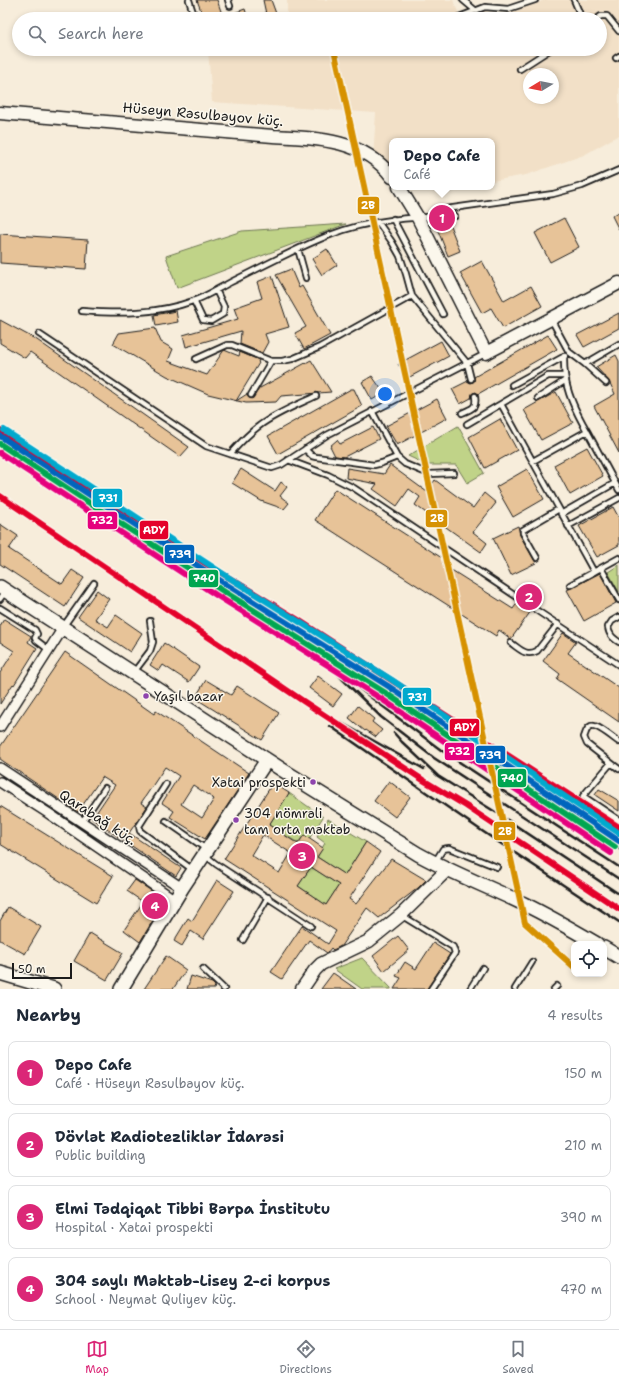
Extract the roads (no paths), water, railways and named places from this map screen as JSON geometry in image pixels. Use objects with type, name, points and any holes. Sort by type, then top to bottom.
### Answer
[{"type":"main road","points":[[2,592],[63,628],[267,760],[434,863],[556,920],[592,941]]},
{"type":"main road","points":[[121,989],[182,888],[267,760]]},
{"type":"main road","points":[[607,950],[619,957]]},
{"type":"main road","points":[[0,974],[53,989]]},
{"type":"main road","points":[[0,981],[28,989]]},
{"type":"street","name":"Hüseyn Rəsulbəyov küç.","points":[[0,113],[309,138],[330,141],[350,146],[367,153],[380,163],[389,174]]},
{"type":"street","points":[[401,190],[418,218],[486,353],[619,283]]},
{"type":"street","points":[[0,727],[63,628]]},
{"type":"street","name":"Qarabağ küç.","points":[[0,768],[182,888]]},
{"type":"street","name":"Qarabağ küç.","points":[[0,782],[175,900]]},
{"type":"street","points":[[302,989],[321,964],[369,941],[401,915],[448,869]]},
{"type":"lane","points":[[189,0],[193,12]]},
{"type":"lane","points":[[228,0],[230,6]]},
{"type":"lane","points":[[463,0],[476,10]]},
{"type":"lane","points":[[471,12],[485,7],[508,10],[535,0]]},
{"type":"lane","points":[[574,0],[579,12]]},
{"type":"lane","points":[[607,16],[619,31]]},
{"type":"lane","points":[[520,69],[540,56]]},
{"type":"lane","points":[[433,216],[438,211],[446,209],[535,198],[567,191],[619,170]]},
{"type":"lane","points":[[82,311],[112,314],[143,312],[172,307],[194,301],[298,249],[330,235],[354,227],[393,219],[455,216]]},
{"type":"lane","points":[[393,219],[443,314]]},
{"type":"lane","points":[[378,222],[400,256],[412,296],[467,363],[471,379]]},
{"type":"lane","points":[[298,249],[306,278]]},
{"type":"lane","points":[[194,301],[202,320],[211,321],[223,314],[224,307],[216,290]]},
{"type":"lane","points":[[196,359],[227,345],[232,345],[271,361],[292,359],[320,347],[412,296]]},
{"type":"lane","points":[[551,319],[569,352],[606,383]]},
{"type":"lane","points":[[39,334],[206,446],[272,468],[281,465],[327,435],[486,353]]},
{"type":"lane","points":[[585,364],[619,344]]},
{"type":"lane","points":[[512,385],[569,352]]},
{"type":"lane","points":[[564,356],[565,378],[574,406],[619,490]]},
{"type":"lane","points":[[250,395],[271,361]]},
{"type":"lane","points":[[467,424],[548,376],[565,378]]},
{"type":"lane","points":[[538,398],[565,378]]},
{"type":"lane","points":[[230,454],[259,426],[282,412],[316,396]]},
{"type":"lane","points":[[462,413],[475,407],[475,396]]},
{"type":"lane","points":[[501,404],[594,572]]},
{"type":"lane","points":[[372,411],[397,456],[405,464],[429,474],[454,473]]},
{"type":"lane","points":[[533,461],[587,431]]},
{"type":"lane","points":[[305,449],[312,456],[316,457],[374,465],[397,456]]},
{"type":"lane","points":[[288,460],[328,475],[354,488],[520,598]]},
{"type":"lane","points":[[537,558],[523,533],[523,530],[615,483]]},
{"type":"lane","points":[[568,526],[619,498]]},
{"type":"lane","points":[[570,585],[619,558]]},
{"type":"lane","points":[[601,568],[619,600]]},
{"type":"lane","points":[[63,628],[94,583]]},
{"type":"lane","points":[[0,608],[35,630],[37,634],[35,638],[36,640],[49,650]]},
{"type":"lane","points":[[533,608],[619,665]]},
{"type":"lane","points":[[619,616],[612,621],[608,627],[612,638],[619,642]]},
{"type":"lane","points":[[133,673],[150,651],[153,642],[150,621]]},
{"type":"lane","points":[[511,644],[527,654],[532,654],[537,651],[558,624]]},
{"type":"lane","points":[[619,742],[596,726],[591,726],[587,729],[584,737],[587,744],[619,768]]},
{"type":"lane","points":[[611,763],[583,796],[619,820]]},
{"type":"lane","points":[[166,784],[139,826],[139,829],[194,870]]},
{"type":"lane","points":[[82,822],[105,788]]},
{"type":"lane","points":[[166,821],[206,852],[216,864],[312,926]]},
{"type":"lane","points":[[434,863],[443,849],[449,848],[497,867]]},
{"type":"lane","points":[[243,940],[268,897]]},
{"type":"lane","points":[[401,915],[454,949],[454,953],[431,989]]},
{"type":"lane","points":[[514,989],[532,962]]},
{"type":"lane","points":[[470,989],[483,968]]},
{"type":"lane","points":[[203,969],[224,989]]},
{"type":"railway","points":[[224,583],[292,636],[619,849]]},
{"type":"railway","points":[[327,664],[381,717],[434,758],[619,879]]},
{"type":"railway","points":[[357,687],[441,750],[619,867]]},
{"type":"railway","points":[[303,701],[424,769]]},
{"type":"railway","points":[[330,726],[482,831],[619,922]]},
{"type":"railway","points":[[394,733],[438,776],[497,813],[619,894]]},
{"type":"place","name":"Depo Cafe","points":[[442,218]]},
{"type":"place","name":"Dövlət Radiotezliklər İdarəsi","points":[[529,597]]},
{"type":"place","name":"Yaşıl bazar","points":[[146,696]]},
{"type":"place","name":"Xətai prospekti","points":[[313,782]]},
{"type":"place","name":"304 nömrəli tam orta məktəb","points":[[236,820]]},
{"type":"place","name":"Elmi Tədqiqat Tibbi Bərpa İnstitutu","points":[[302,856]]},
{"type":"place","name":"304 saylı Məktəb-Lisey 2-ci korpus","points":[[155,906]]}]
